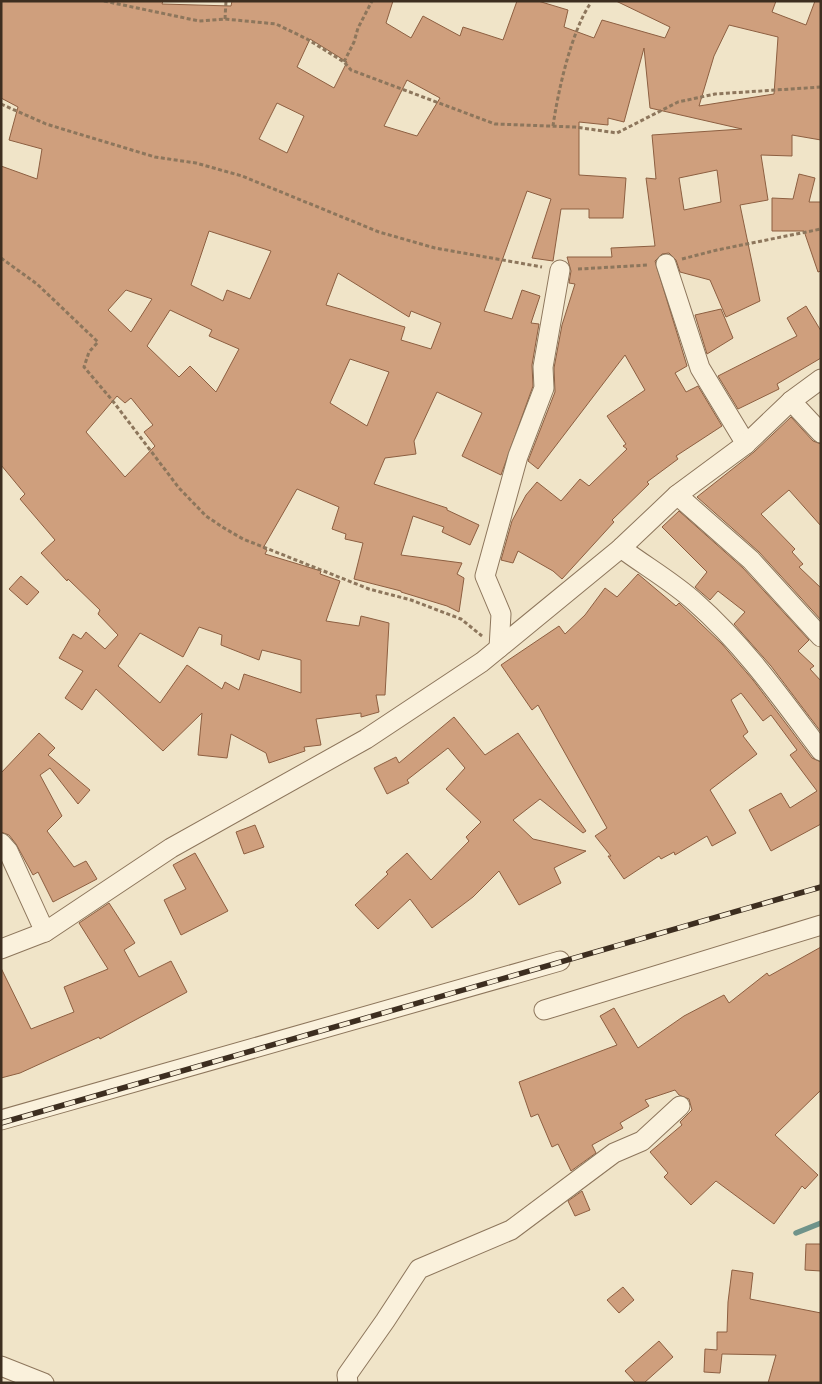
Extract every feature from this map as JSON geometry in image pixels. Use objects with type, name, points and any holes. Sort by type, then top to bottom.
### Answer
[{"type":"street","points":[[666,264],[700,368],[746,444]]},
{"type":"street","points":[[499,648],[501,614],[486,576],[518,456],[544,388],[543,367],[560,270]]},
{"type":"street","points":[[1,949],[45,932],[171,848],[366,739],[482,662],[621,548],[678,495],[746,444],[791,401],[821,379]]},
{"type":"street","points":[[791,401],[821,433]]},
{"type":"street","points":[[678,495],[752,560],[821,636]]},
{"type":"street","points":[[621,548],[694,601],[714,620],[762,675],[821,751]]},
{"type":"street","points":[[1,843],[8,851],[45,932]]},
{"type":"street","points":[[544,1010],[821,925]]},
{"type":"street","points":[[1,1120],[560,961]]},
{"type":"street","points":[[348,1383],[347,1375],[419,1268],[511,1230],[614,1153],[642,1141],[680,1106]]},
{"type":"street","points":[[1,1366],[44,1383]]},
{"type":"path","points":[[104,1],[199,21],[225,19],[276,24],[306,39],[344,62],[351,70],[496,124],[553,126],[617,133],[678,102],[715,94],[821,87]]},
{"type":"path","points":[[225,19],[226,1]]},
{"type":"path","points":[[344,62],[372,1]]},
{"type":"path","points":[[553,126],[560,89],[578,30],[590,4]]},
{"type":"path","points":[[1,104],[46,124],[155,157],[196,163],[242,176],[378,232],[435,248],[560,270],[666,264],[717,250],[821,229]]},
{"type":"path","points":[[1,258],[43,289],[98,342],[89,352],[84,367],[112,400],[179,488],[206,516],[243,539],[369,589],[411,600],[461,619],[482,636],[482,662]]},
{"type":"building","points":[[1,1],[163,1],[162,4],[231,6],[232,1],[393,1],[386,23],[411,38],[423,16],[460,36],[463,27],[503,40],[517,1],[538,1],[568,10],[564,27],[594,38],[602,20],[665,38],[670,27],[616,1],[776,1],[772,12],[806,25],[815,1],[821,1],[821,140],[792,135],[792,156],[761,155],[768,200],[740,205],[760,301],[726,317],[710,280],[680,272],[676,260],[669,253],[662,254],[655,261],[687,366],[675,373],[686,392],[698,386],[722,426],[676,456],[678,459],[647,482],[649,484],[612,520],[614,522],[562,579],[553,571],[518,551],[513,563],[501,560],[512,521],[526,495],[537,482],[561,501],[580,479],[589,486],[627,449],[623,446],[626,444],[607,416],[645,390],[625,355],[538,469],[528,461],[555,392],[554,368],[562,325],[575,284],[569,283],[571,271],[567,257],[612,257],[611,248],[655,246],[646,178],[656,179],[652,135],[742,129],[650,108],[644,48],[624,122],[608,118],[608,125],[579,122],[579,175],[626,178],[623,218],[589,218],[589,209],[561,209],[553,261],[532,258],[551,199],[527,191],[484,311],[512,319],[522,290],[540,296],[531,323],[539,324],[532,365],[533,386],[501,475],[462,456],[482,413],[437,392],[414,441],[416,454],[385,458],[374,484],[447,508],[447,510],[479,525],[470,545],[442,532],[444,527],[413,516],[401,555],[462,563],[457,574],[464,578],[459,612],[447,606],[401,591],[354,579],[363,543],[345,539],[346,534],[332,529],[339,507],[297,489],[263,548],[267,550],[265,554],[321,571],[320,574],[340,581],[326,621],[359,626],[361,616],[389,623],[385,695],[376,695],[379,712],[361,717],[361,713],[316,719],[321,745],[304,747],[305,751],[269,763],[266,753],[231,734],[227,758],[198,755],[202,713],[163,751],[96,689],[82,710],[65,698],[83,671],[59,658],[73,634],[81,639],[86,632],[105,649],[118,635],[98,614],[100,610],[68,579],[67,581],[41,553],[55,540],[20,499],[25,494],[1,465],[1,166],[37,179],[42,149],[9,140],[18,107],[1,98]],"holes":[[[729,25],[778,37],[774,94],[699,106],[714,56]],[[310,39],[347,62],[334,88],[297,67]],[[407,80],[440,98],[417,136],[384,126]],[[277,103],[304,116],[287,153],[259,139]],[[717,170],[721,202],[684,210],[679,178]],[[209,231],[271,251],[250,299],[227,290],[223,301],[191,285]],[[338,273],[409,317],[411,311],[441,323],[431,349],[401,340],[405,327],[326,305]],[[126,290],[152,299],[131,332],[108,310]],[[170,310],[212,330],[209,336],[239,349],[216,392],[190,366],[179,377],[147,346]],[[350,359],[389,372],[367,426],[330,403]],[[117,396],[125,403],[131,398],[153,425],[144,432],[155,446],[125,477],[86,432]],[[199,627],[222,635],[221,645],[259,660],[262,650],[301,660],[301,693],[244,674],[239,690],[225,682],[222,689],[187,665],[160,703],[118,666],[140,633],[183,657]]]},
{"type":"building","points":[[799,174],[815,178],[809,202],[821,202],[821,271],[818,272],[804,231],[772,231],[772,198],[793,199]]},
{"type":"building","points":[[806,306],[821,331],[821,358],[777,384],[779,389],[738,409],[718,376],[797,336],[787,318]]},
{"type":"building","points":[[721,309],[733,338],[707,354],[695,315]]},
{"type":"building","points":[[791,417],[813,441],[821,444],[821,526],[789,490],[761,514],[795,549],[792,552],[803,564],[799,567],[821,588],[821,620],[759,552],[697,497],[754,452]]},
{"type":"building","points":[[679,511],[743,568],[809,640],[798,651],[814,666],[810,669],[821,681],[821,732],[771,666],[734,624],[745,612],[718,591],[710,600],[695,587],[707,572],[662,527]]},
{"type":"building","points":[[638,574],[676,606],[679,603],[722,644],[753,680],[812,758],[821,762],[821,824],[771,851],[749,810],[781,793],[790,808],[817,791],[790,755],[797,750],[771,715],[763,721],[741,693],[731,700],[748,732],[743,736],[757,754],[710,790],[736,833],[712,846],[707,836],[675,855],[674,852],[661,859],[659,856],[624,879],[608,856],[611,856],[595,836],[607,828],[538,705],[532,710],[501,665],[559,626],[565,634],[585,615],[605,588],[617,597]]},
{"type":"building","points":[[21,576],[39,592],[27,605],[9,589]]},
{"type":"building","points":[[454,717],[485,755],[518,733],[586,831],[583,833],[540,799],[513,820],[533,839],[586,851],[554,868],[561,883],[519,905],[499,871],[473,897],[432,928],[410,899],[378,929],[355,905],[388,874],[386,872],[407,853],[431,880],[469,841],[466,837],[481,822],[446,789],[465,768],[448,748],[407,780],[409,783],[387,794],[374,768],[396,757],[399,763]]},
{"type":"building","points":[[39,733],[55,748],[48,755],[90,790],[78,804],[50,768],[40,775],[62,816],[47,831],[74,867],[86,861],[97,879],[53,902],[38,872],[33,875],[16,844],[9,835],[1,832],[1,773]]},
{"type":"building","points":[[255,825],[264,847],[244,854],[236,832]]},
{"type":"building","points":[[195,853],[228,911],[181,935],[164,900],[186,889],[173,865]]},
{"type":"building","points":[[109,903],[135,943],[124,950],[139,977],[171,961],[187,992],[100,1039],[99,1037],[20,1073],[1,1078],[1,968],[31,1029],[74,1012],[64,987],[108,969],[79,923]]},
{"type":"building","points":[[821,947],[821,1090],[775,1135],[818,1175],[805,1189],[802,1186],[774,1224],[716,1181],[691,1205],[664,1177],[668,1173],[650,1152],[682,1125],[680,1122],[692,1110],[689,1099],[679,1095],[675,1090],[645,1100],[649,1106],[620,1123],[623,1128],[592,1145],[596,1153],[571,1171],[558,1144],[552,1147],[538,1114],[531,1117],[519,1082],[617,1045],[600,1016],[614,1008],[638,1048],[684,1016],[724,995],[729,1003],[767,973],[769,976]]},
{"type":"building","points":[[582,1191],[590,1210],[575,1216],[568,1201]]},
{"type":"building","points":[[806,1244],[821,1244],[821,1271],[805,1270]]},
{"type":"building","points":[[732,1270],[753,1273],[750,1299],[821,1313],[821,1383],[768,1383],[776,1355],[722,1354],[720,1373],[704,1372],[705,1349],[717,1350],[717,1332],[727,1332]]},
{"type":"building","points":[[623,1287],[634,1300],[619,1313],[607,1300]]},
{"type":"building","points":[[659,1341],[673,1357],[644,1383],[636,1383],[625,1371]]},
{"type":"waterway","points":[[796,1233],[821,1223]]},
{"type":"railway","points":[[1,1123],[821,887]]}]
